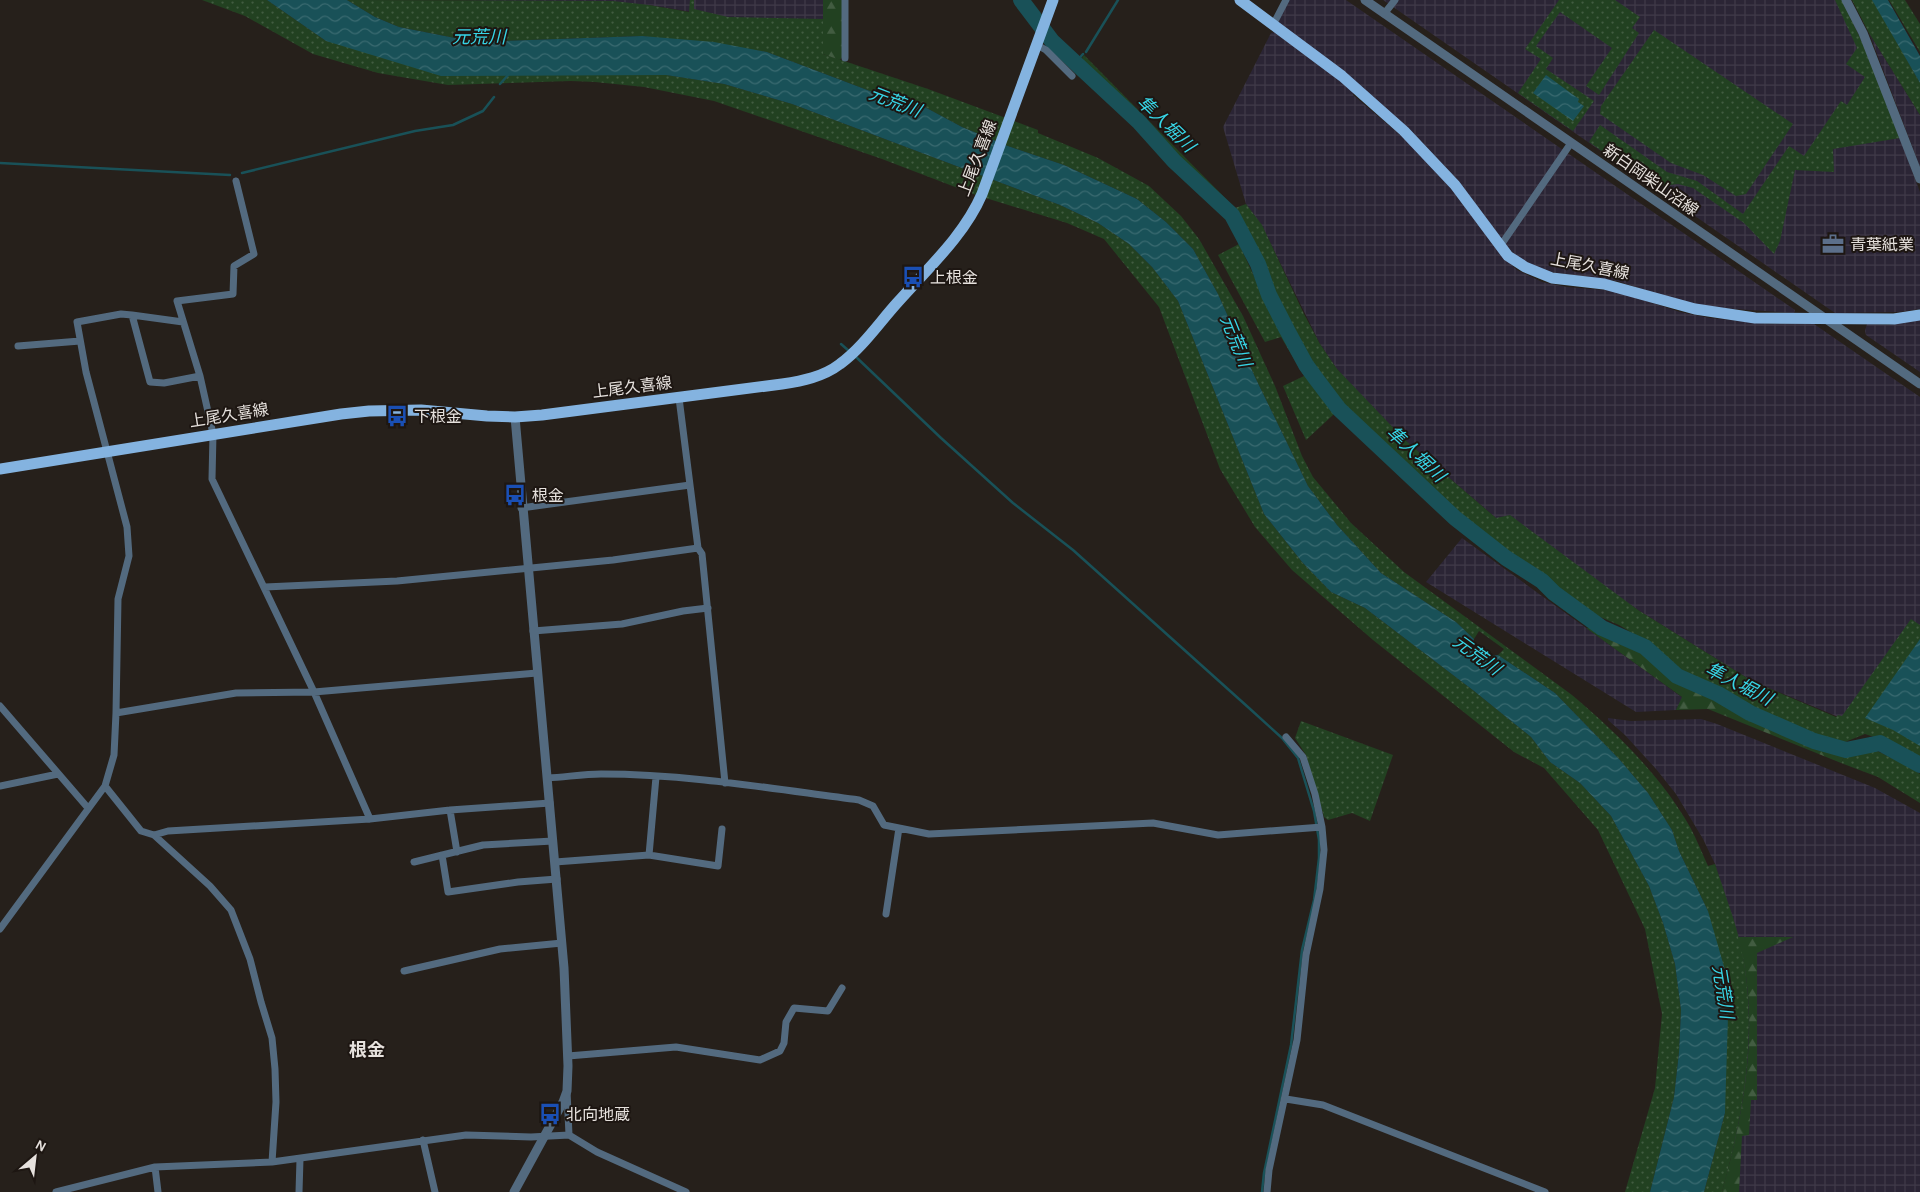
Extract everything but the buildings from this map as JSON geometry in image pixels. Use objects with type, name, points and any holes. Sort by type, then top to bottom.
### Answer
[{"type":"main road","name":"上尾久喜線","points":[[0,469],[213,434],[369,411],[422,410],[515,417],[679,398],[802,381],[828,372],[853,352],[964,226],[982,194],[1053,0]]},
{"type":"main road","name":"上尾久喜線","points":[[1240,0],[1342,76],[1404,131],[1455,184],[1508,256],[1525,267],[1552,278],[1604,284],[1695,309],[1756,318],[1894,319],[1920,315]]},
{"type":"street","points":[[845,0],[845,58]]},
{"type":"street","points":[[1273,25],[1286,0]]},
{"type":"street","name":"新白岡柴山沼線","points":[[1365,0],[1920,384]]},
{"type":"street","points":[[1384,14],[1395,0]]},
{"type":"street","points":[[1846,0],[1870,49],[1920,179]]},
{"type":"street","points":[[1038,42],[1072,76]]},
{"type":"street","points":[[1500,245],[1571,143]]},
{"type":"street","points":[[236,181],[254,254],[234,266],[234,294],[177,301],[200,376],[213,434],[212,479],[314,692],[370,819]]},
{"type":"street","points":[[0,929],[105,786],[114,755],[118,600],[129,556],[127,527],[86,372],[77,322],[121,314],[183,322]]},
{"type":"street","points":[[132,315],[150,382],[164,383],[200,376]]},
{"type":"street","points":[[18,346],[80,341]]},
{"type":"street","points":[[679,398],[698,548],[702,554],[725,783]]},
{"type":"street","points":[[515,417],[521,508],[562,942],[568,1056],[569,1135]]},
{"type":"street","points":[[521,508],[690,484]]},
{"type":"street","points":[[265,587],[398,580],[613,560],[698,548]]},
{"type":"street","points":[[533,631],[622,624],[683,611],[708,608]]},
{"type":"street","points":[[116,713],[236,693],[314,692],[537,673]]},
{"type":"street","points":[[0,706],[88,808]]},
{"type":"street","points":[[1267,1192],[1269,1170],[1286,1099],[1297,1040],[1306,955],[1320,889],[1324,850],[1322,827],[1315,794],[1303,758],[1286,737]]},
{"type":"street","points":[[0,786],[58,774]]},
{"type":"street","points":[[548,778],[600,774],[656,777],[725,783],[859,800],[873,806],[884,825],[929,834],[1153,824],[1218,835],[1322,827]]},
{"type":"street","points":[[649,855],[656,777]]},
{"type":"street","points":[[105,786],[141,831],[154,835],[210,886],[231,910],[250,958],[272,1038],[276,1069],[272,1162]]},
{"type":"street","points":[[154,835],[168,831],[370,819],[450,810],[550,803]]},
{"type":"street","points":[[450,810],[457,852]]},
{"type":"street","points":[[886,914],[899,828]]},
{"type":"street","points":[[555,862],[649,855],[718,866],[722,829]]},
{"type":"street","points":[[414,862],[482,845],[553,841]]},
{"type":"street","points":[[442,856],[448,892],[518,882],[557,880]]},
{"type":"street","points":[[404,971],[500,949],[562,942]]},
{"type":"street","points":[[568,1056],[676,1047],[760,1060],[780,1051],[784,1043],[786,1022],[794,1008],[828,1011],[842,988]]},
{"type":"street","points":[[514,1192],[567,1091]]},
{"type":"street","points":[[1286,1099],[1323,1105],[1545,1192]]},
{"type":"street","points":[[56,1192],[155,1167],[272,1162],[466,1135],[544,1137],[569,1135],[597,1152],[686,1192]]},
{"type":"street","points":[[423,1140],[435,1192]]},
{"type":"street","points":[[299,1192],[300,1159]]},
{"type":"street","points":[[155,1167],[158,1192]]},
{"type":"shaded area","points":[[457,0],[823,0],[823,54],[710,15],[649,5]]},
{"type":"shaded area","points":[[1289,0],[1346,0],[1795,310],[1794,313],[1703,307],[1617,281],[1543,271],[1521,260],[1511,251],[1455,177],[1410,130],[1279,23],[1278,19]]},
{"type":"shaded area","points":[[1383,0],[1842,0],[1872,63],[1920,192],[1920,309],[1899,312],[1835,313]]},
{"type":"shaded area","points":[[1274,32],[1354,91],[1353,95],[1405,139],[1444,179],[1501,255],[1517,270],[1542,282],[1567,287],[1616,291],[1680,312],[1710,318],[1771,324],[1814,324],[1920,397],[1920,751],[1752,681],[1496,518],[1405,440],[1337,369],[1320,344],[1262,226],[1246,204],[1223,127],[1271,33]]},
{"type":"shaded area","points":[[1869,33],[1920,115],[1920,167]]},
{"type":"shaded area","points":[[1920,320],[1920,372],[1866,335],[1865,331],[1867,324],[1889,325]]},
{"type":"shaded area","points":[[1462,538],[1683,698],[1676,710],[1636,712],[1426,582]]},
{"type":"shaded area","points":[[1608,718],[1631,721],[1701,719],[1875,788],[1920,813],[1920,1192],[1722,1192],[1731,1160],[1738,937],[1715,864],[1703,839],[1676,794],[1656,769]]},
{"type":"green space","points":[[202,0],[267,0],[326,41],[667,75],[724,84],[792,104],[1060,205],[1098,223],[1129,244],[1152,267],[1178,301],[1264,514],[1302,562],[1331,592],[1365,608],[1531,737],[1550,762],[1580,783],[1611,816],[1649,886],[1663,923],[1675,964],[1681,1010],[1674,1097],[1650,1192],[1625,1192],[1655,1088],[1662,1014],[1645,929],[1598,830],[1544,768],[1514,752],[1373,640],[1292,570],[1255,527],[1220,469],[1159,307],[1104,239],[1067,223],[976,195],[882,159],[714,101],[644,87],[595,82],[448,85],[378,73],[313,54],[245,16]]},
{"type":"green space","points":[[347,0],[613,1],[689,12],[690,0],[694,0],[694,9],[728,17],[823,19],[823,54],[928,89],[1038,130],[1038,133],[1098,158],[1149,186],[1181,216],[1199,239],[1243,316],[1275,386],[1302,456],[1313,477],[1351,523],[1404,572],[1572,695],[1605,724],[1637,756],[1666,790],[1690,827],[1708,866],[1715,864],[1742,951],[1747,981],[1749,1012],[1749,1042],[1742,1103],[1737,1133],[1722,1192],[1704,1192],[1725,1113],[1708,911],[1679,851],[1672,830],[1648,793],[1620,760],[1555,693],[1498,655],[1504,649],[1479,631],[1474,639],[1456,622],[1381,573],[1337,525],[1308,486],[1255,377],[1218,294],[1193,249],[1166,222],[1137,199],[1064,165],[1008,146],[962,127],[921,105],[870,91],[767,52],[642,36],[502,41],[455,38],[399,27],[375,17]]},
{"type":"green space","points":[[823,0],[842,0],[842,57],[840,60],[823,54]]},
{"type":"green space","points":[[1559,0],[1615,0],[1640,17],[1632,28],[1639,33],[1599,95],[1586,86],[1612,48],[1560,12],[1536,46],[1553,58],[1546,69],[1594,101],[1573,131],[1518,93],[1541,59],[1525,49]]},
{"type":"green space","points":[[1835,0],[1842,0],[1872,63],[1900,138],[1833,149],[1834,172],[1795,170],[1780,241],[1774,254],[1744,223],[1693,188],[1678,184],[1653,187],[1589,142],[1600,125],[1667,172],[1697,181],[1743,214],[1789,146],[1804,156],[1841,101],[1847,105],[1865,77],[1846,64],[1857,48]]},
{"type":"green space","points":[[1852,0],[1873,0],[1920,83],[1920,115],[1869,33]]},
{"type":"green space","points":[[1889,0],[1905,0],[1920,24],[1920,52]]},
{"type":"green space","points":[[1654,30],[1793,124],[1746,194],[1736,196],[1703,175],[1671,163],[1600,114],[1601,106]]},
{"type":"green space","points":[[1084,55],[1235,208],[1246,204],[1262,225],[1304,314],[1320,344],[1337,369],[1405,440],[1496,518],[1510,515],[1638,610],[1752,681],[1836,717],[1838,715],[1842,716],[1911,619],[1920,625],[1920,760],[1889,742],[1865,734],[1845,742],[1820,737],[1762,714],[1680,669],[1642,639],[1619,625],[1586,611],[1560,593],[1539,570],[1499,545],[1465,520],[1405,469],[1329,390],[1309,362],[1273,292],[1262,260],[1251,238],[1232,210],[1170,150],[1084,61],[1082,58]]},
{"type":"green space","points":[[1239,244],[1272,315],[1287,335],[1308,377],[1336,409],[1333,415],[1306,440],[1283,386],[1304,376],[1281,337],[1265,342],[1218,255]]},
{"type":"green space","points":[[1586,628],[1595,628],[1644,650],[1677,682],[1725,700],[1746,716],[1817,747],[1846,753],[1841,763],[1708,709],[1676,710],[1682,697]]},
{"type":"green space","points":[[1301,721],[1393,755],[1370,821],[1352,813],[1328,820],[1324,817],[1306,755],[1295,738]]},
{"type":"green space","points":[[1877,751],[1920,774],[1920,803],[1878,777],[1841,763],[1846,753]]},
{"type":"green space","points":[[1738,937],[1793,937],[1757,953],[1757,1100],[1751,1100],[1749,1135],[1742,1136],[1739,1192],[1722,1192],[1737,1129],[1747,1065],[1749,1033],[1748,1000],[1745,968]]},
{"type":"water","name":"元荒川","points":[[267,0],[347,0],[375,17],[399,27],[455,38],[502,41],[642,36],[714,42],[767,52],[870,91],[921,105],[962,127],[1008,146],[1064,165],[1137,199],[1166,222],[1193,249],[1218,294],[1255,377],[1308,486],[1337,525],[1381,573],[1456,622],[1474,639],[1473,643],[1492,656],[1498,655],[1555,693],[1620,760],[1648,793],[1672,830],[1679,851],[1708,911],[1729,984],[1725,1113],[1704,1192],[1650,1192],[1674,1097],[1681,1010],[1675,964],[1663,923],[1649,886],[1611,816],[1580,783],[1550,762],[1531,737],[1365,608],[1331,592],[1302,562],[1264,514],[1178,301],[1152,267],[1129,244],[1098,223],[1060,205],[792,104],[724,84],[666,75],[441,76],[326,41]]},
{"type":"water","points":[[1872,0],[1888,0],[1920,56],[1920,83]]},
{"type":"water","points":[[1546,75],[1579,99],[1578,102],[1584,106],[1573,121],[1533,93]]},
{"type":"water","points":[[1920,639],[1920,746],[1893,730],[1865,718]]},
{"type":"waterway","name":"隼人堀川","points":[[1021,0],[1052,41],[1139,122],[1174,161],[1232,215],[1258,264],[1269,295],[1287,330],[1306,365],[1317,380],[1339,409],[1455,518],[1506,558],[1542,581],[1554,593],[1602,628],[1645,647],[1677,676],[1718,694],[1750,713],[1814,741],[1846,750],[1880,743],[1920,765]]},
{"type":"waterway","points":[[1086,52],[1118,0]]},
{"type":"waterway","points":[[1075,63],[1083,54]]},
{"type":"waterway","points":[[500,84],[509,74]]},
{"type":"waterway","points":[[242,173],[415,131],[453,125],[483,111],[494,97]]},
{"type":"waterway","points":[[0,163],[230,175]]},
{"type":"waterway","points":[[841,344],[849,351]]},
{"type":"waterway","points":[[855,356],[1013,503],[1073,550],[1249,708],[1282,738],[1298,758],[1314,811],[1319,840],[1319,858],[1314,900],[1302,950],[1291,1045],[1264,1173],[1262,1192]]},
{"type":"place","name":"青葉紙業","points":[[1833,244]]},
{"type":"place","name":"上根金","points":[[913,277]]},
{"type":"place","name":"下根金","points":[[397,416]]},
{"type":"place","name":"根金","points":[[515,495]]},
{"type":"place","name":"北向地蔵","points":[[550,1114]]},
{"type":"district","name":"根金","points":[[367,1050]]}]
